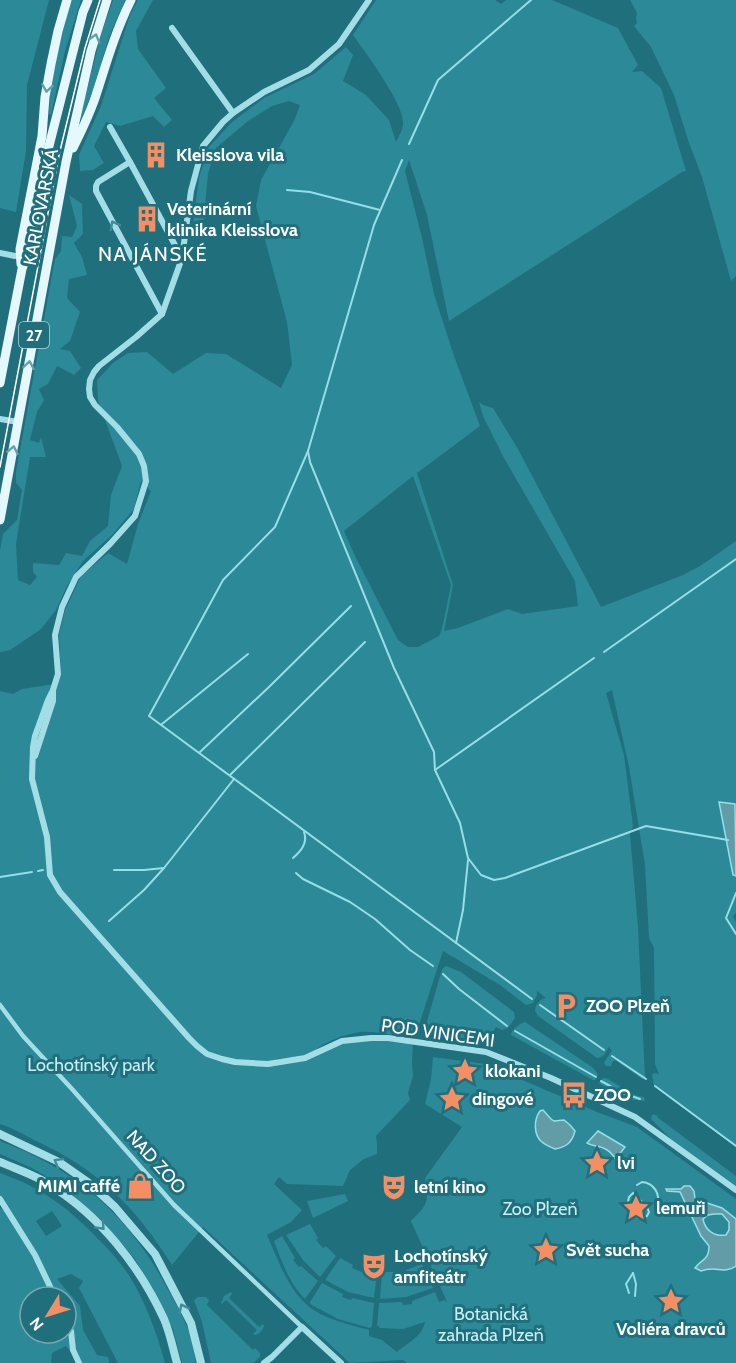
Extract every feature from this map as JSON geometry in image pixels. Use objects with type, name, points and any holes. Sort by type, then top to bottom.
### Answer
[{"type":"main road","points":[[21,269],[20,249],[42,136],[45,97],[58,31],[67,0]]},
{"type":"main road","name":"KARLOVARSKÁ","points":[[0,383],[21,269],[28,252],[51,136],[88,0]]},
{"type":"main road","name":"KARLOVARSKÁ","points":[[0,520],[66,162],[91,51],[107,0]]},
{"type":"main road","points":[[66,162],[89,112],[119,25],[131,0]]},
{"type":"street","points":[[162,314],[182,258],[191,191],[203,146],[232,113],[264,92],[309,70],[339,44],[369,0]]},
{"type":"street","points":[[172,28],[232,113]]},
{"type":"street","points":[[110,127],[182,258]]},
{"type":"street","points":[[130,162],[98,182],[96,191],[162,314]]},
{"type":"street","points":[[0,253],[15,256]]},
{"type":"street","name":"POD VINICEMI","points":[[162,314],[136,338],[99,366],[90,380],[90,397],[94,405],[117,427],[139,454],[146,473],[146,481],[135,516],[76,577],[62,607],[55,635],[58,674],[35,736],[32,778],[47,837],[50,875],[56,886],[197,1047],[207,1054],[235,1062],[268,1064],[304,1058],[342,1041],[371,1038],[388,1038],[486,1052],[551,1078],[634,1117],[736,1190]]},
{"type":"street","points":[[0,419],[18,422]]},
{"type":"street","name":"NAD ZOO","points":[[0,1005],[23,1036],[174,1204],[341,1363]]},
{"type":"street","points":[[0,1134],[59,1162],[89,1183],[115,1207],[155,1254],[190,1323],[201,1363]]},
{"type":"street","points":[[0,1162],[48,1184],[75,1202],[99,1223],[136,1268],[165,1320],[177,1363]]},
{"type":"street","points":[[0,1199],[35,1255],[49,1285]]},
{"type":"street","points":[[264,1363],[302,1327]]},
{"type":"street","points":[[72,1345],[80,1363]]},
{"type":"green space","points":[[0,0],[49,0],[27,85],[26,151],[16,212],[0,208]]},
{"type":"green space","points":[[71,0],[81,0],[65,51],[51,115],[49,114],[50,99],[59,42]]},
{"type":"green space","points":[[113,0],[125,0],[109,37],[81,120],[102,31]]},
{"type":"green space","points":[[138,0],[153,0],[136,31],[138,49],[166,88],[154,98],[172,120],[164,127],[153,116],[120,126],[106,122],[94,146],[104,163],[93,170],[80,171],[79,155],[101,106],[130,15]]},
{"type":"green space","points":[[376,0],[495,0],[501,4],[506,0],[552,0],[618,28],[638,65],[632,72],[642,71],[661,88],[686,171],[449,321],[427,215],[409,160],[405,171],[434,294],[480,426],[417,473],[453,585],[444,631],[508,609],[522,614],[578,606],[575,581],[504,458],[483,416],[479,402],[493,408],[518,449],[601,607],[683,575],[736,541],[736,913],[733,916],[736,922],[736,1147],[654,1086],[652,1075],[659,1074],[655,1064],[654,948],[649,938],[645,865],[629,767],[612,690],[606,693],[624,755],[633,826],[630,834],[638,927],[645,1078],[642,1079],[615,1060],[611,1066],[606,1066],[604,1063],[612,1050],[608,1047],[601,1057],[597,1058],[538,1016],[535,1011],[536,1007],[546,998],[537,991],[533,1003],[526,1005],[500,985],[443,951],[416,1034],[402,1036],[355,1033],[332,1040],[308,1054],[271,1061],[305,1058],[342,1041],[371,1038],[413,1041],[413,1076],[408,1093],[410,1100],[376,1136],[377,1154],[364,1159],[350,1170],[343,1186],[287,1184],[279,1177],[274,1184],[302,1210],[291,1222],[267,1235],[291,1285],[302,1300],[316,1311],[333,1320],[369,1330],[369,1336],[382,1340],[397,1352],[414,1339],[421,1332],[425,1322],[403,1329],[377,1326],[379,1303],[412,1304],[412,1301],[435,1292],[439,1302],[445,1300],[447,1302],[411,1221],[426,1202],[425,1178],[462,1127],[425,1104],[433,1057],[485,1064],[637,1127],[736,1199],[736,1363],[407,1363],[403,1360],[350,1363],[203,1227],[172,1265],[144,1224],[113,1191],[96,1177],[57,1152],[0,1124],[0,691],[13,694],[22,689],[55,684],[61,673],[59,635],[65,610],[81,576],[108,553],[127,564],[138,524],[151,491],[141,481],[134,509],[112,535],[83,561],[67,586],[56,610],[41,629],[10,650],[0,652],[0,550],[3,534],[17,520],[22,490],[16,483],[16,472],[55,259],[61,251],[62,236],[72,237],[77,226],[69,195],[82,204],[83,234],[74,243],[82,257],[87,275],[69,279],[67,298],[80,312],[70,341],[60,349],[70,351],[81,368],[74,375],[57,366],[48,384],[39,389],[44,400],[37,412],[30,440],[39,443],[41,437],[46,457],[30,457],[16,544],[18,580],[30,585],[37,577],[33,572],[33,563],[59,565],[66,553],[82,556],[90,541],[108,526],[111,495],[122,466],[98,401],[97,380],[113,363],[128,353],[147,352],[173,374],[206,353],[226,354],[281,388],[292,365],[287,322],[256,206],[261,180],[294,121],[300,105],[289,101],[272,106],[248,121],[216,148],[208,174],[203,226],[193,225],[199,177],[209,147],[231,123],[264,98],[314,74],[346,47],[353,55],[343,81],[366,95],[389,120],[396,142],[403,124],[398,104],[353,35]],"holes":[[[413,476],[451,585],[439,636],[418,647],[408,647],[398,640],[344,531]]]},
{"type":"green space","points":[[630,0],[736,0],[736,276],[731,281],[702,177],[674,95],[651,47],[634,26],[637,23],[637,13]]},
{"type":"green space","points":[[446,966],[461,972],[514,1012],[515,1018],[508,1028],[502,1030],[496,1027],[483,1045],[424,1036],[442,969]]},
{"type":"green space","points":[[525,1022],[592,1067],[598,1074],[595,1080],[511,1035],[516,1027]]},
{"type":"green space","points":[[603,1078],[637,1096],[644,1097],[645,1101],[619,1098],[599,1083]]},
{"type":"green space","points":[[653,1114],[736,1176],[736,1188],[672,1140],[652,1120]]},
{"type":"green space","points":[[0,1141],[53,1166],[97,1197],[117,1216],[151,1260],[175,1302],[189,1332],[196,1363],[182,1363],[173,1329],[135,1259],[101,1220],[59,1184],[32,1168],[0,1154]]},
{"type":"green space","points":[[0,1173],[43,1193],[90,1230],[119,1261],[134,1284],[150,1317],[165,1363],[118,1363],[79,1288],[83,1281],[71,1274],[57,1279],[62,1285],[18,1285],[18,1345],[78,1345],[78,1304],[83,1330],[97,1355],[108,1357],[109,1363],[79,1363],[66,1346],[52,1353],[51,1363],[0,1363],[0,1208],[3,1210],[0,1201]],"holes":[[[52,1211],[62,1226],[46,1236],[36,1221]]]},
{"type":"green space","points":[[345,1194],[348,1201],[313,1218],[307,1201]]},
{"type":"green space","points":[[310,1224],[318,1238],[316,1240],[323,1248],[326,1246],[336,1256],[320,1277],[303,1260],[286,1235]]},
{"type":"green space","points":[[282,1236],[295,1258],[293,1260],[318,1281],[305,1299],[290,1279],[274,1241]]},
{"type":"green space","points":[[340,1258],[361,1272],[363,1269],[377,1272],[374,1298],[348,1292],[325,1280]]},
{"type":"green space","points":[[422,1264],[433,1288],[406,1297],[380,1299],[382,1272],[396,1272],[397,1275],[407,1273],[406,1270]]},
{"type":"green space","points":[[322,1283],[343,1294],[342,1297],[374,1303],[372,1326],[370,1328],[338,1319],[310,1304]]},
{"type":"green space","points":[[231,1292],[229,1298],[259,1327],[264,1325],[258,1334],[253,1334],[257,1330],[226,1300],[221,1303],[224,1296]]},
{"type":"green space","points":[[198,1297],[206,1297],[209,1300],[207,1305],[253,1350],[255,1348],[260,1353],[260,1357],[253,1363],[211,1363],[202,1322],[194,1300]]},
{"type":"shaded area","points":[[719,802],[735,804],[736,876],[733,875]]},
{"type":"shaded area","points":[[543,1110],[554,1121],[564,1120],[575,1131],[572,1139],[565,1146],[555,1149],[539,1139],[536,1122],[538,1114]]},
{"type":"shaded area","points":[[598,1131],[625,1147],[618,1156],[618,1162],[607,1150],[587,1143]]},
{"type":"shaded area","points":[[684,1186],[690,1186],[694,1191],[695,1199],[722,1208],[736,1219],[736,1266],[727,1270],[706,1269],[701,1271],[695,1268],[706,1257],[709,1246],[701,1236],[680,1192],[666,1189],[681,1189]],"holes":[[[722,1214],[729,1222],[726,1235],[711,1232],[703,1219],[708,1215]]]},
{"type":"waterway","points":[[409,144],[438,80],[531,0]]},
{"type":"waterway","points":[[402,160],[374,225],[308,451],[310,462],[394,668],[434,752],[435,770],[460,823],[468,858],[481,875],[494,880],[646,826],[728,840]]},
{"type":"waterway","points":[[287,190],[310,192],[380,210]]},
{"type":"waterway","points":[[308,451],[275,527],[223,580],[149,716],[532,999]]},
{"type":"waterway","points":[[604,652],[736,559]]},
{"type":"waterway","points":[[200,752],[351,606]]},
{"type":"waterway","points":[[230,775],[365,642]]},
{"type":"waterway","points":[[162,724],[248,654]]},
{"type":"waterway","points":[[435,770],[594,658]]},
{"type":"waterway","points":[[109,921],[144,890],[164,868],[234,779]]},
{"type":"waterway","points":[[293,858],[303,846],[304,832]]},
{"type":"waterway","points":[[456,943],[463,910],[468,860]]},
{"type":"waterway","points":[[114,870],[164,868]]},
{"type":"waterway","points":[[38,871],[43,870]]},
{"type":"waterway","points":[[0,877],[32,872]]},
{"type":"waterway","points":[[296,873],[303,879],[350,902],[375,919],[410,950],[433,966]]},
{"type":"waterway","points":[[736,893],[726,918],[736,934]]},
{"type":"waterway","points":[[443,974],[507,1026]]},
{"type":"waterway","points":[[540,1005],[604,1050]]},
{"type":"waterway","points":[[515,1031],[596,1077]]},
{"type":"waterway","points":[[612,1056],[646,1079]]},
{"type":"waterway","points":[[601,1081],[640,1099]]},
{"type":"waterway","points":[[655,1086],[736,1146]]},
{"type":"waterway","points":[[637,1185],[642,1182],[650,1184],[656,1190],[657,1206]]},
{"type":"waterway","points":[[627,1207],[629,1197],[633,1193],[647,1207],[649,1212],[647,1216],[635,1217]]},
{"type":"waterway","points":[[633,1273],[636,1284],[635,1296]]},
{"type":"waterway","points":[[629,1293],[626,1284],[633,1273]]},
{"type":"tram line","points":[[0,467],[59,155],[85,48],[100,0]]},
{"type":"place","name":"Kleisslova vila","points":[[156,155]]},
{"type":"place","name":"Veterinární klinika Kleisslova","points":[[147,219]]},
{"type":"place","name":"ZOO Plzeň","points":[[566,1006]]},
{"type":"place","name":"klokani","points":[[465,1071]]},
{"type":"place","name":"ZOO","points":[[574,1095]]},
{"type":"place","name":"dingové","points":[[452,1099]]},
{"type":"place","name":"lvi","points":[[597,1163]]},
{"type":"place","name":"MIMI caffé","points":[[140,1186]]},
{"type":"place","name":"letní kino","points":[[394,1187]]},
{"type":"place","name":"lemuři","points":[[636,1208]]},
{"type":"place","name":"Svět sucha","points":[[546,1250]]},
{"type":"place","name":"Lochotínský amfiteátr","points":[[374,1266]]},
{"type":"place","name":"Voliéra dravců","points":[[671,1301]]},
{"type":"district","name":"NA JÁNSKÉ","points":[[153,254]]},
{"type":"park label","name":"Lochotínský park","points":[[91,1065]]},
{"type":"park label","name":"Zoo Plzeň","points":[[540,1209]]},
{"type":"park label","name":"Botanická zahrada Plzeň","points":[[491,1324]]}]
